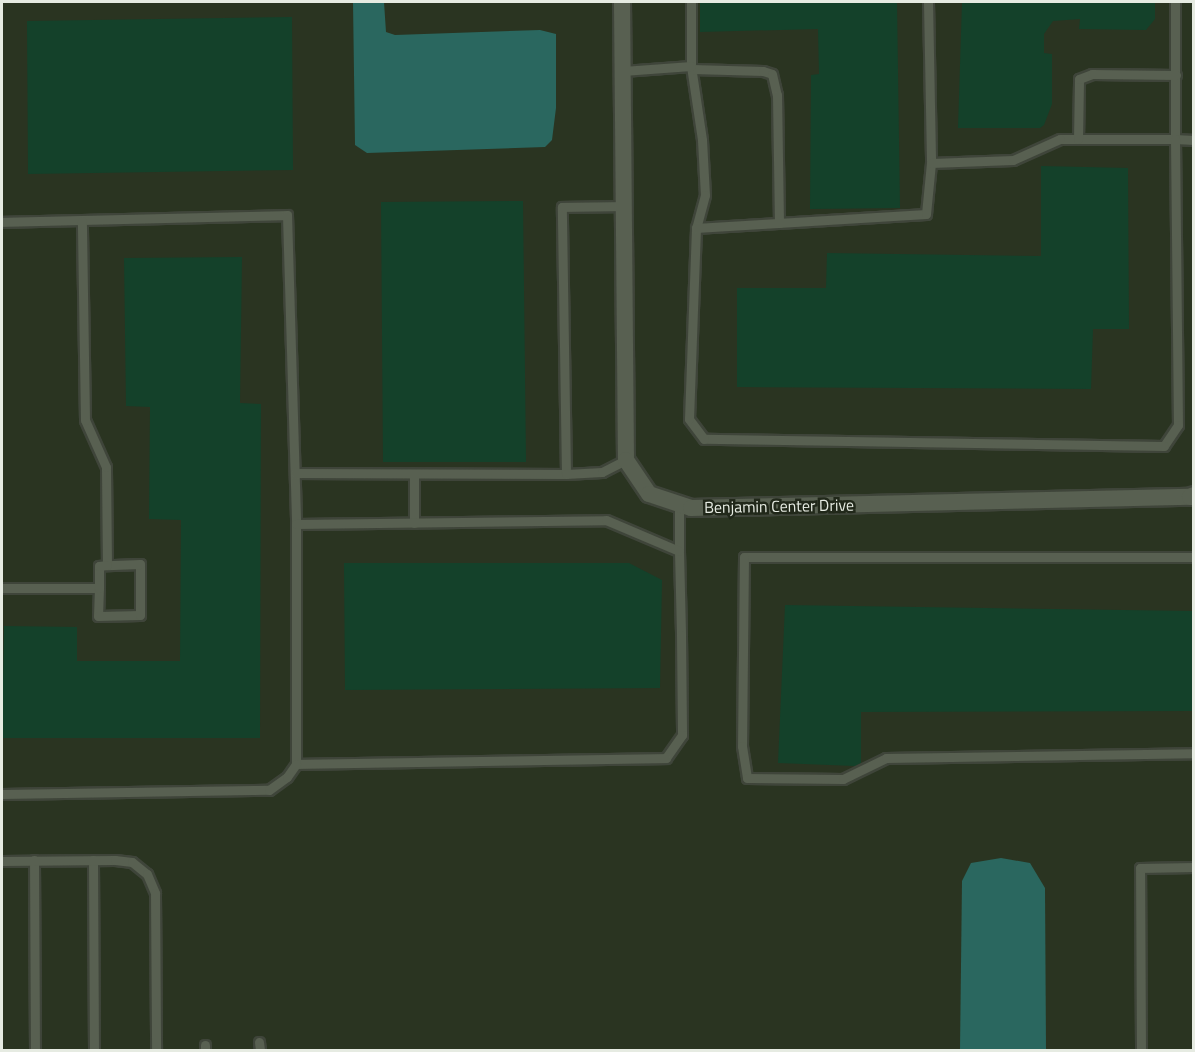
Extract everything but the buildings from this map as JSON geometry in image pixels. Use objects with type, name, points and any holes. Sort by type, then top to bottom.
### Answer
[{"type":"street","points":[[622,2],[626,460]]},
{"type":"street","name":"Benjamin Center Drive","points":[[626,460],[649,494],[691,508],[1190,497],[1194,495]]},
{"type":"lane","points":[[691,2],[692,68],[702,140],[705,195],[696,228],[688,419],[704,439],[1164,446],[1178,425],[1175,2]]},
{"type":"lane","points":[[696,228],[926,214],[931,163],[928,2]]},
{"type":"lane","points":[[623,71],[692,68],[764,70],[772,74],[777,95],[778,223]]},
{"type":"lane","points":[[1077,139],[1079,79],[1092,74],[1176,75]]},
{"type":"lane","points":[[931,163],[1013,160],[1060,139],[1194,140]]},
{"type":"lane","points":[[566,474],[562,207],[624,206]]},
{"type":"lane","points":[[2,222],[287,215],[297,524],[296,764],[287,777],[269,790],[2,795]]},
{"type":"lane","points":[[82,221],[85,420],[106,467],[107,565]]},
{"type":"lane","points":[[295,473],[566,474],[602,472],[626,460]]},
{"type":"lane","points":[[414,474],[414,523]]},
{"type":"lane","points":[[296,764],[666,758],[682,735],[679,504]]},
{"type":"lane","points":[[297,524],[606,520],[679,551]]},
{"type":"lane","points":[[1194,557],[744,557],[742,746],[747,778],[843,779],[886,758],[1194,753]]},
{"type":"lane","points":[[140,564],[140,615],[98,616],[99,566],[107,565],[140,564]]},
{"type":"lane","points":[[2,588],[99,588]]},
{"type":"lane","points":[[33,860],[35,1050]]},
{"type":"lane","points":[[93,860],[94,1050]]},
{"type":"lane","points":[[2,861],[132,862],[147,874],[155,893],[156,1050]]},
{"type":"lane","points":[[1141,1050],[1140,868],[1194,867]]},
{"type":"shaded area","points":[[2,2],[1193,2],[1193,1050],[2,1050]]},
{"type":"water","points":[[353,2],[384,2],[386,32],[395,35],[540,30],[556,34],[556,108],[552,140],[545,147],[367,153],[355,145]]},
{"type":"water","points":[[1001,858],[1030,863],[1045,888],[1046,1050],[960,1050],[962,881],[971,863]]}]
